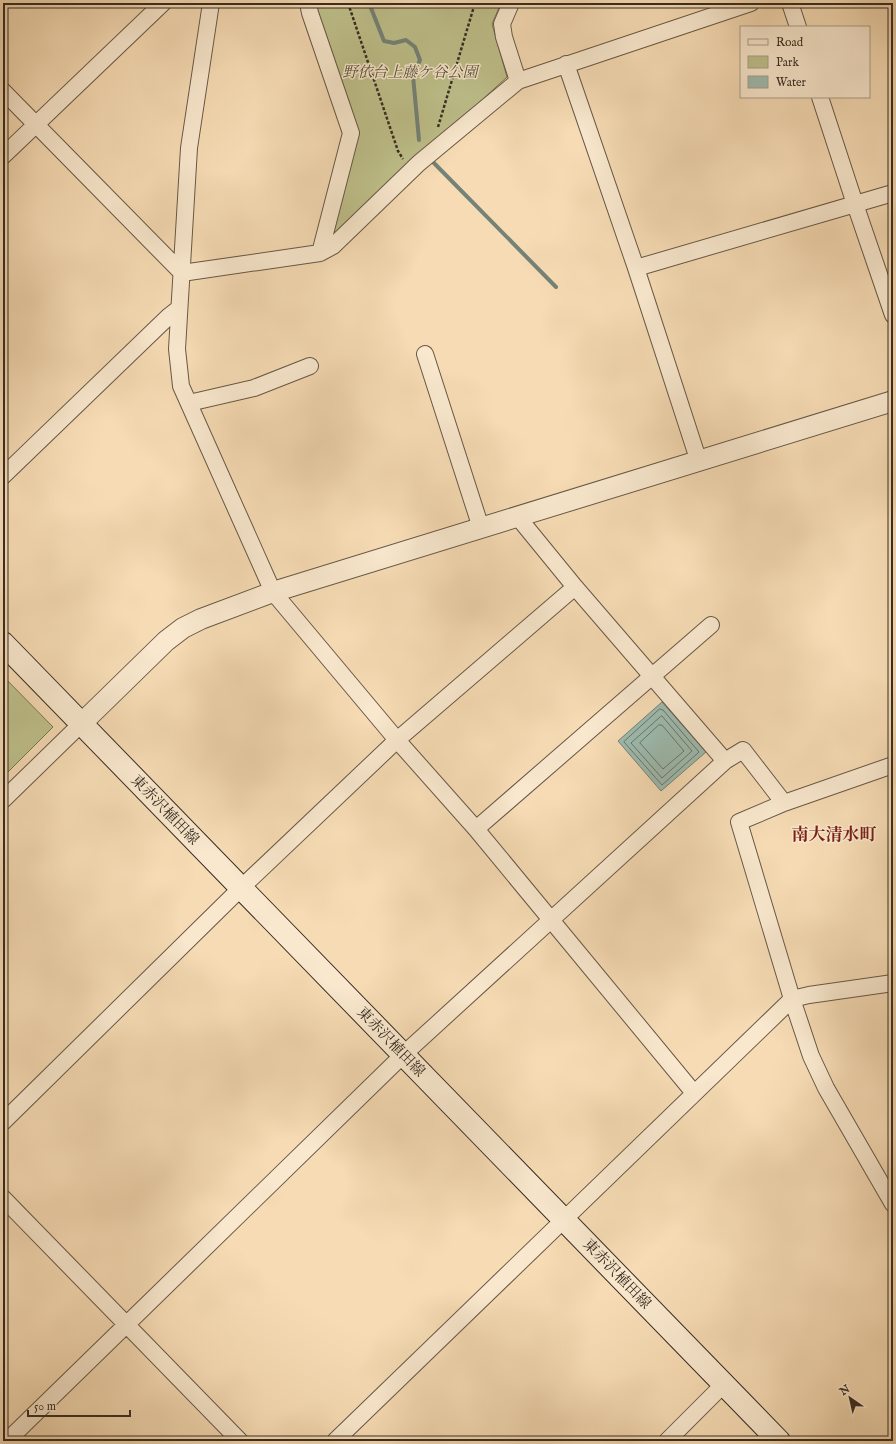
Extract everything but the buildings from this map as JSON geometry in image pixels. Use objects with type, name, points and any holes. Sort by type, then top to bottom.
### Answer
[{"type":"main road","name":"東赤沢植田線","points":[[3,643],[779,1441]]},
{"type":"street","points":[[3,156],[163,3]]},
{"type":"street","points":[[211,3],[189,148],[182,273],[178,310],[177,349],[181,386],[273,592],[397,740],[476,829],[694,1093]]},
{"type":"street","points":[[308,3],[310,13],[351,134],[320,253]]},
{"type":"street","points":[[511,3],[502,24],[504,36],[518,81]]},
{"type":"street","points":[[182,273],[320,253],[333,246],[419,163],[518,81],[751,3]]},
{"type":"street","points":[[790,3],[798,26]]},
{"type":"street","points":[[566,64],[636,268],[699,462]]},
{"type":"street","points":[[3,91],[182,273]]},
{"type":"street","points":[[820,98],[893,315]]},
{"type":"street","points":[[636,268],[893,193]]},
{"type":"street","points":[[3,476],[169,316],[178,310]]},
{"type":"street","points":[[425,354],[481,528]]},
{"type":"street","points":[[189,403],[254,388],[310,366]]},
{"type":"street","points":[[3,800],[166,641],[183,628],[201,619],[273,592],[893,401]]},
{"type":"street","points":[[517,516],[575,587],[725,761]]},
{"type":"street","points":[[3,1122],[241,888],[397,740],[575,587]]},
{"type":"street","points":[[476,829],[711,625]]},
{"type":"street","points":[[7,1441],[404,1054],[725,761],[743,750],[784,803]]},
{"type":"street","points":[[893,765],[784,803],[739,822],[792,999],[811,1056],[826,1088],[893,1204]]},
{"type":"street","points":[[335,1441],[792,999],[809,995],[893,983]]},
{"type":"street","points":[[3,1198],[240,1441]]},
{"type":"street","points":[[667,1441],[724,1384]]},
{"type":"path","points":[[348,3],[398,151],[403,159],[407,158]]},
{"type":"path","points":[[437,130],[475,3]]},
{"type":"green space","name":"野依台上藤ケ谷公園","points":[[316,3],[501,3],[492,24],[507,77],[327,242],[357,129],[318,15]]},
{"type":"green space","points":[[3,676],[53,727],[3,777]]},
{"type":"water","points":[[662,702],[706,752],[661,791],[618,741]]},
{"type":"waterway","points":[[369,3],[384,41],[394,43],[406,40],[415,47],[420,60],[413,76],[419,140]]},
{"type":"waterway","points":[[432,161],[556,287]]},
{"type":"district","name":"南大清水町","points":[[834,835]]}]
